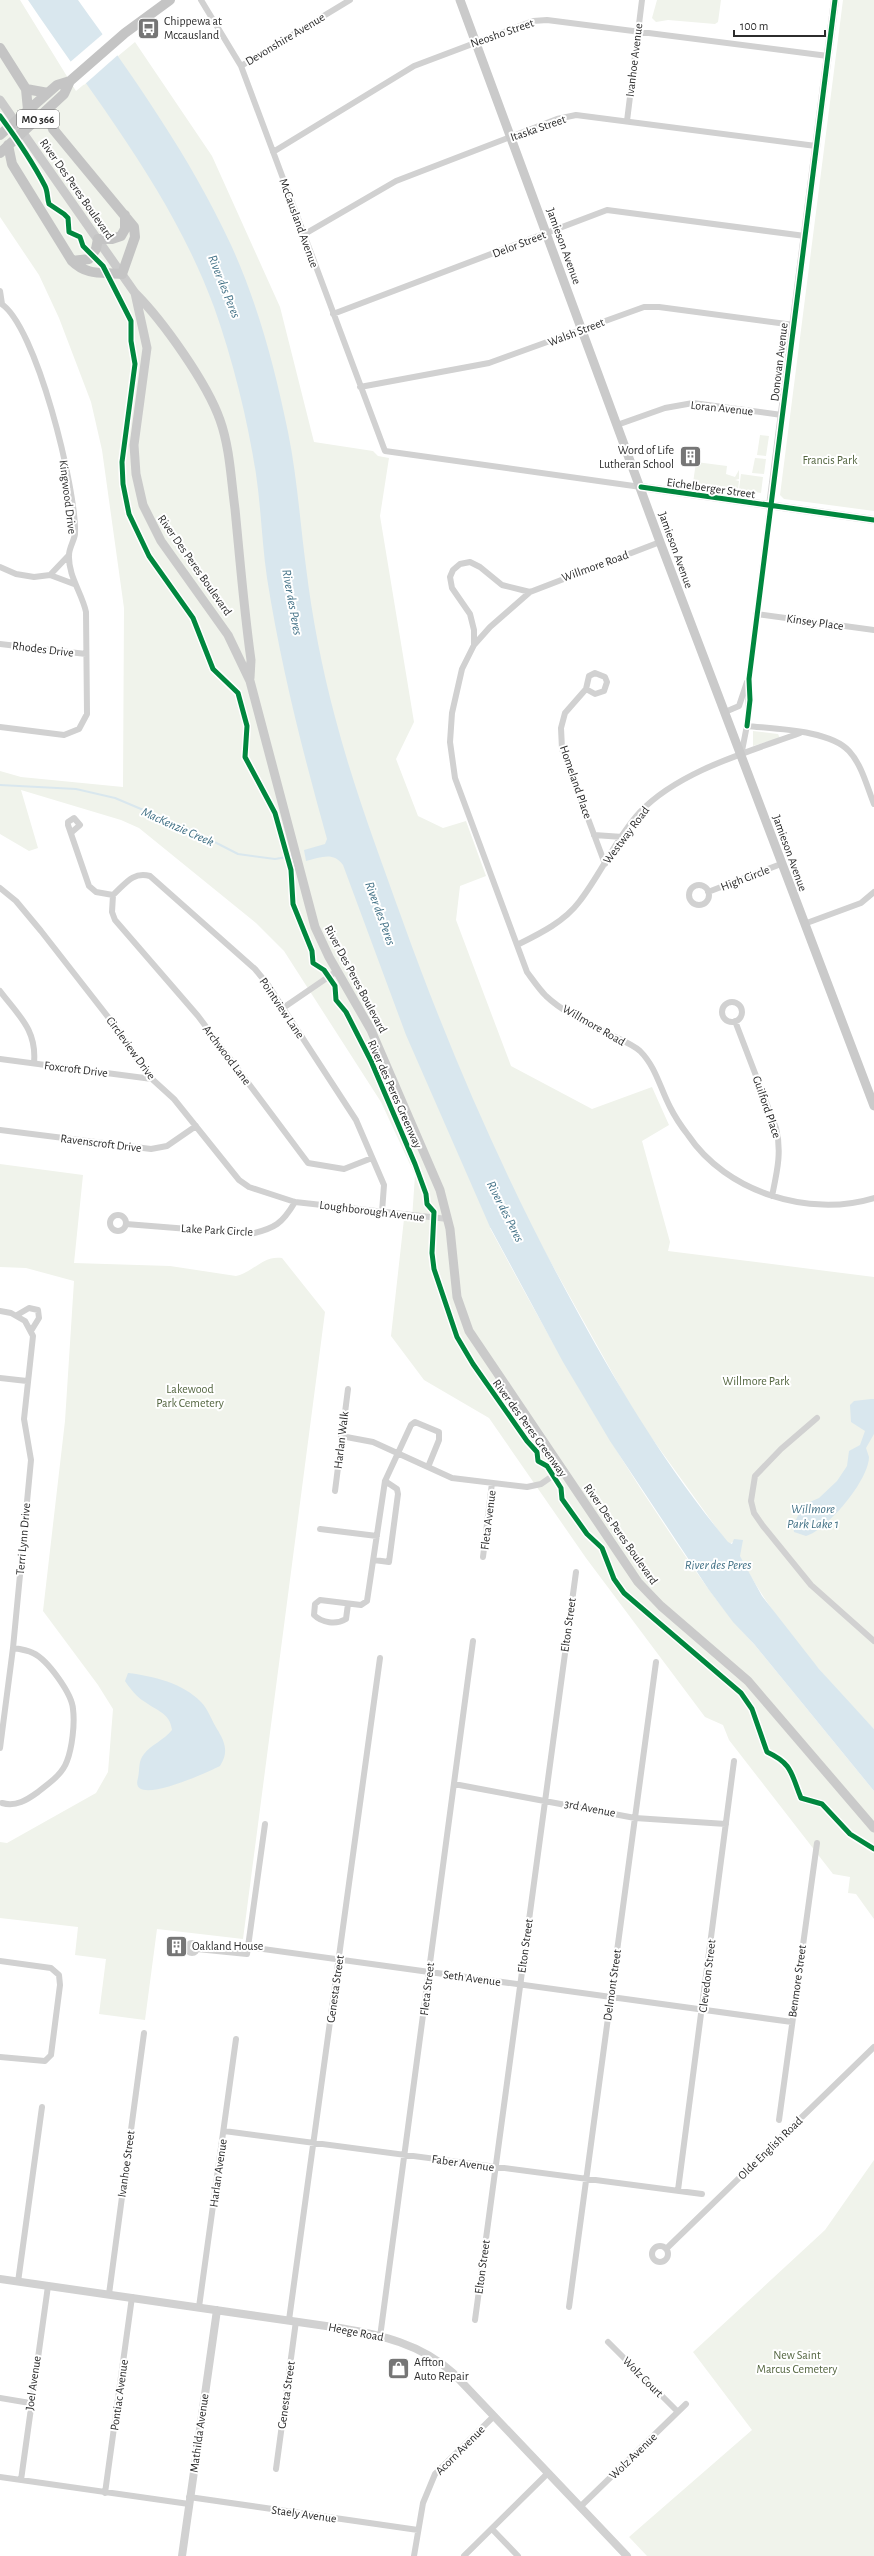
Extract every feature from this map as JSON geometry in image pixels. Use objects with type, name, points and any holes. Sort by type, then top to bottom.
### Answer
[{"type":"main road","name":"MO 366","points":[[0,135],[60,83],[70,81],[118,39],[170,0]]},
{"type":"main road","name":"Jamieson Avenue","points":[[460,0],[512,137],[660,542],[874,1106]]},
{"type":"main road","points":[[0,48],[26,89],[28,110]]},
{"type":"main road","name":"MO 366","points":[[0,153],[67,91],[70,81]]},
{"type":"main road","points":[[26,89],[48,93]]},
{"type":"main road","name":"River Des Peres Boulevard","points":[[2,103],[122,274],[135,292],[150,308],[211,399],[224,434],[251,660],[250,682]]},
{"type":"main road","points":[[49,108],[49,116],[53,129]]},
{"type":"main road","points":[[8,145],[12,164],[72,261],[81,270],[88,272],[122,274],[135,237],[134,226],[53,129],[44,124],[32,124]]},
{"type":"main road","points":[[0,158],[12,164]]},
{"type":"main road","points":[[72,261],[89,259],[96,248],[98,239],[112,239],[121,236],[125,229],[125,215]]},
{"type":"main road","name":"River Des Peres Boulevard","points":[[135,292],[147,348],[134,445],[136,474],[143,505],[162,541],[228,634],[250,682],[315,927],[337,971],[376,1040],[436,1182],[448,1219],[456,1289],[467,1327],[484,1356],[561,1470],[646,1591],[740,1673],[874,1828]]},
{"type":"street","name":"McCausland Avenue","points":[[202,0],[241,66],[385,451]]},
{"type":"street","name":"Devonshire Avenue","points":[[241,66],[350,0]]},
{"type":"street","name":"Ivanhoe Avenue","points":[[627,121],[642,0]]},
{"type":"street","name":"Donovan Avenue","points":[[741,756],[750,700],[749,679],[756,614],[835,0]]},
{"type":"street","name":"Neosho Street","points":[[274,152],[414,66],[534,21],[547,20],[828,56]]},
{"type":"street","name":"Itaska Street","points":[[303,235],[396,181],[512,137],[576,115],[816,146]]},
{"type":"street","name":"Delor Street","points":[[333,314],[607,210],[805,236]]},
{"type":"street","points":[[0,291],[1,304]]},
{"type":"street","name":"Kingwood Drive","points":[[0,727],[64,735],[72,734],[79,729],[87,714],[86,612],[83,598],[74,584],[69,555],[75,535],[72,506],[53,414],[33,356],[13,314],[1,304]]},
{"type":"street","name":"Walsh Street","points":[[360,387],[489,362],[629,312],[651,307],[794,324]]},
{"type":"street","name":"Loran Avenue","points":[[618,425],[664,408],[693,403],[782,415]]},
{"type":"street","name":"Eichelberger Street","points":[[385,451],[874,520]]},
{"type":"street","name":"Willmore Road","points":[[660,542],[530,592],[508,610],[474,645],[462,669],[452,713],[450,742],[455,778],[527,972],[546,996],[572,1015],[639,1050],[653,1067],[670,1106],[688,1137],[714,1164],[744,1184],[772,1196],[805,1204],[838,1204],[874,1198]]},
{"type":"street","points":[[50,575],[69,555]]},
{"type":"street","points":[[474,645],[474,630],[470,614],[452,588],[450,577],[453,570],[460,564],[470,562],[480,567],[502,585],[530,592]]},
{"type":"street","points":[[0,567],[16,574],[34,577],[50,575],[74,584]]},
{"type":"street","name":"Kinsey Place","points":[[756,614],[874,630]]},
{"type":"street","name":"Rhodes Drive","points":[[0,644],[86,654]]},
{"type":"street","points":[[725,712],[739,706],[749,679]]},
{"type":"street","name":"Homeland Place","points":[[586,690],[565,713],[561,728],[562,748],[605,864]]},
{"type":"street","points":[[747,726],[800,733],[833,740],[849,751],[858,765],[874,804]]},
{"type":"street","name":"Westway Road","points":[[517,945],[552,926],[579,904],[640,812],[662,792],[691,776],[800,733]]},
{"type":"street","points":[[72,832],[89,886],[96,892],[112,894]]},
{"type":"street","name":"Homeland Place","points":[[594,835],[623,837]]},
{"type":"street","name":"High Circle","points":[[708,892],[781,864]]},
{"type":"street","name":"Pointview Lane","points":[[112,894],[134,876],[142,874],[150,876],[255,969],[283,1008],[356,1120],[384,1185],[382,1212]]},
{"type":"street","name":"Circleview Drive","points":[[0,888],[16,901],[41,931],[119,1031],[152,1079],[174,1099],[239,1180],[249,1187],[296,1202]]},
{"type":"street","points":[[804,924],[861,903],[874,892]]},
{"type":"street","name":"Archwood Lane","points":[[112,894],[112,912],[115,920],[198,1016],[308,1163],[344,1169],[372,1158]]},
{"type":"street","points":[[283,1008],[337,971]]},
{"type":"street","points":[[0,991],[27,1025],[36,1047],[34,1063]]},
{"type":"street","name":"Guilford Place","points":[[735,1022],[776,1128],[779,1142],[780,1161],[772,1196]]},
{"type":"street","name":"Foxcroft Drive","points":[[0,1059],[152,1079]]},
{"type":"street","name":"Ravenscroft Drive","points":[[0,1130],[151,1149],[167,1146],[196,1126]]},
{"type":"street","name":"Loughborough Avenue","points":[[296,1202],[448,1219]]},
{"type":"street","name":"Lake Park Circle","points":[[126,1224],[251,1234],[269,1230],[284,1221],[296,1202]]},
{"type":"street","name":"Terri Lynn Drive","points":[[0,1748],[13,1648],[31,1460],[24,1419],[33,1336],[31,1331],[39,1318],[38,1310],[29,1308],[17,1315]]},
{"type":"street","points":[[0,1311],[17,1315],[25,1320],[31,1331]]},
{"type":"street","points":[[0,1378],[27,1381]]},
{"type":"street","name":"Harlan Walk","points":[[335,1491],[348,1389]]},
{"type":"street","points":[[817,1418],[781,1449],[755,1476],[751,1501],[754,1513],[811,1585],[874,1641]]},
{"type":"street","points":[[348,1604],[346,1620],[340,1623],[319,1621],[314,1615],[316,1604],[320,1600],[360,1605],[367,1601],[385,1481],[397,1452],[415,1422],[439,1432],[441,1437],[428,1467]]},
{"type":"street","points":[[341,1436],[373,1442],[452,1478],[527,1487],[540,1484],[561,1470]]},
{"type":"street","points":[[374,1560],[390,1562],[398,1494],[397,1489],[385,1481]]},
{"type":"street","name":"Fleta Avenue","points":[[483,1557],[492,1483]]},
{"type":"street","points":[[320,1529],[377,1536]]},
{"type":"street","name":"Elton Street","points":[[475,2320],[576,1572]]},
{"type":"street","name":"Fleta Street","points":[[380,2336],[406,2155],[473,1641]]},
{"type":"street","points":[[0,1804],[9,1805],[24,1801],[58,1776],[67,1761],[73,1715],[72,1701],[66,1690],[46,1664],[34,1653],[13,1648]]},
{"type":"street","name":"Genesta Street","points":[[276,2469],[292,2321],[314,2143],[380,1658]]},
{"type":"street","name":"Delmont Street","points":[[569,2307],[656,1662]]},
{"type":"street","name":"Clevedon Street","points":[[678,2190],[734,1761]]},
{"type":"street","name":"3rd Avenue","points":[[454,1784],[636,1818],[726,1824]]},
{"type":"street","points":[[197,1949],[247,1954],[266,1824]]},
{"type":"street","name":"Benmore Street","points":[[780,2120],[817,1843]]},
{"type":"street","name":"Seth Avenue","points":[[248,1947],[792,2022]]},
{"type":"street","points":[[0,1961],[51,1968],[59,1975],[60,1985],[51,2055],[45,2061],[37,2062],[0,2057]]},
{"type":"street","name":"Ivanhoe Street","points":[[109,2294],[144,2033]]},
{"type":"street","name":"Harlan Avenue","points":[[199,2307],[236,2039]]},
{"type":"street","name":"Olde English Road","points":[[666,2249],[874,2047]]},
{"type":"street","points":[[18,2282],[42,2107]]},
{"type":"street","name":"Faber Avenue","points":[[224,2131],[495,2168],[586,2178],[702,2194]]},
{"type":"street","name":"Heege Road","points":[[0,2279],[292,2321],[380,2336],[419,2349],[437,2359],[494,2416],[627,2556]]},
{"type":"street","name":"Joel Avenue","points":[[21,2480],[30,2403],[48,2286]]},
{"type":"street","name":"Pontiac Avenue","points":[[105,2493],[132,2297]]},
{"type":"street","name":"Mathilda Avenue","points":[[182,2556],[217,2310]]},
{"type":"street","name":"Wolz Court","points":[[608,2342],[678,2412]]},
{"type":"street","points":[[0,2398],[30,2403]]},
{"type":"street","name":"Wolz Avenue","points":[[580,2507],[686,2404]]},
{"type":"street","name":"Acorn Avenue","points":[[414,2556],[423,2503],[435,2474],[494,2416]]},
{"type":"street","points":[[464,2556],[548,2473]]},
{"type":"street","name":"Staely Avenue","points":[[0,2477],[105,2493],[189,2500],[418,2530]]},
{"type":"street","points":[[492,2529],[518,2556]]},
{"type":"green space","name":"Willmore Park","points":[[0,0],[20,0],[76,91],[135,42],[212,156],[280,307],[314,442],[373,451],[378,456],[389,458],[380,516],[414,722],[396,759],[418,816],[443,828],[466,821],[486,876],[460,886],[456,920],[511,1066],[592,1109],[652,1087],[669,1125],[642,1141],[670,1242],[668,1251],[874,1277],[874,1729],[834,1686],[796,1641],[761,1593],[733,1542],[729,1544],[723,1537],[638,1419],[535,1234],[490,1228],[530,1302],[593,1411],[637,1483],[682,1551],[728,1614],[874,1791],[874,1919],[856,1894],[848,1893],[850,1877],[833,1874],[729,1740],[723,1725],[705,1717],[586,1558],[489,1418],[424,1380],[391,1336],[404,1219],[412,1219],[415,1175],[381,1102],[284,951],[256,923],[139,828],[121,820],[21,790],[38,848],[29,851],[0,834],[0,771],[21,777],[123,787],[124,608],[102,450],[91,402],[59,318],[39,275],[0,217]]},
{"type":"green space","points":[[657,0],[721,0],[718,22],[715,24],[668,20],[656,22],[652,18]]},
{"type":"green space","name":"Francis Park","points":[[843,0],[874,0],[874,511],[784,499],[780,495]]},
{"type":"green space","points":[[760,435],[769,436],[766,456],[757,455]]},
{"type":"green space","points":[[755,458],[766,459],[764,474],[752,473]]},
{"type":"green space","points":[[696,462],[727,466],[726,474],[735,477],[739,470],[739,479],[735,480],[739,481],[738,489],[693,483]]},
{"type":"green space","points":[[741,474],[763,477],[761,493],[739,489]]},
{"type":"green space","points":[[753,731],[778,734],[780,738],[753,746]]},
{"type":"green space","name":"Lakewood Park Cemetery","points":[[0,1164],[83,1175],[74,1263],[170,1266],[236,1276],[269,1259],[282,1258],[325,1312],[243,1939],[157,1929],[145,2020],[99,2014],[106,1959],[75,1955],[78,1927],[0,1918],[0,1842],[7,1843],[96,1793],[108,1772],[113,1709],[98,1685],[43,1611],[65,1421],[74,1281],[26,1268],[0,1267]]},
{"type":"green space","name":"New Saint Marcus Cemetery","points":[[874,2160],[874,2556],[647,2556],[629,2537],[752,2430],[693,2352],[825,2230]]},
{"type":"water","name":"River des Peres","points":[[28,0],[78,0],[120,59],[180,150],[231,245],[241,267],[265,337],[283,408],[294,465],[308,586],[314,624],[342,743],[366,819],[402,919],[458,1065],[500,1160],[546,1254],[606,1363],[644,1425],[663,1455],[705,1514],[728,1542],[732,1544],[734,1539],[743,1540],[740,1556],[762,1596],[819,1669],[874,1729],[874,1791],[754,1644],[733,1622],[709,1590],[610,1441],[563,1362],[490,1227],[406,1035],[343,865],[335,858],[331,857],[321,857],[306,861],[304,850],[325,844],[327,839],[301,742],[279,644],[267,578],[258,487],[252,453],[239,389],[221,327],[196,265],[176,224],[154,186],[105,111]]},
{"type":"water","name":"Willmore Park Lake 1","points":[[874,1399],[874,1434],[866,1448],[869,1457],[867,1467],[855,1491],[835,1514],[815,1532],[806,1536],[794,1532],[793,1526],[803,1505],[819,1498],[837,1481],[847,1466],[849,1451],[860,1445],[865,1431],[851,1422],[850,1405],[854,1401]]},
{"type":"water","points":[[128,1673],[157,1678],[177,1685],[194,1695],[201,1702],[208,1712],[224,1743],[225,1752],[220,1766],[171,1786],[145,1790],[138,1787],[142,1757],[150,1748],[172,1730],[171,1724],[166,1716],[140,1698],[129,1687],[125,1681]]},
{"type":"pier","points":[[104,33],[119,54],[84,85],[69,63]]},
{"type":"waterway","name":"MacKenzie Creek","points":[[0,785],[76,789],[115,798],[193,831],[238,854],[275,859],[293,856]]},
{"type":"cycle path","points":[[747,726],[750,700],[749,679],[835,0]]},
{"type":"cycle path","name":"River des Peres Greenway","points":[[0,116],[24,150],[40,177],[46,188],[49,204],[68,218],[69,232],[80,237],[83,246],[103,266],[131,321],[131,341],[135,364],[122,462],[123,484],[129,514],[149,556],[193,618],[213,669],[238,693],[247,726],[245,757],[275,813],[291,870],[293,904],[312,951],[313,963],[324,970],[335,986],[336,1000],[346,1012],[371,1061],[415,1164],[426,1194],[427,1204],[434,1212],[432,1253],[434,1269],[457,1337],[473,1364],[527,1441],[537,1452],[538,1461],[547,1466],[561,1488],[562,1499],[587,1534],[602,1548],[614,1579],[624,1593],[741,1693],[752,1709],[767,1752],[776,1756],[790,1770],[801,1798],[822,1804],[850,1834],[874,1849]]},
{"type":"cycle path","points":[[641,487],[874,520]]},
{"type":"place","name":"Chippewa at Mccausland","points":[[148,28]]},
{"type":"place","name":"Word of Life Lutheran School","points":[[690,457]]},
{"type":"place","name":"Oakland House","points":[[176,1946]]},
{"type":"place","name":"Affton Auto Repair","points":[[398,2369]]}]
